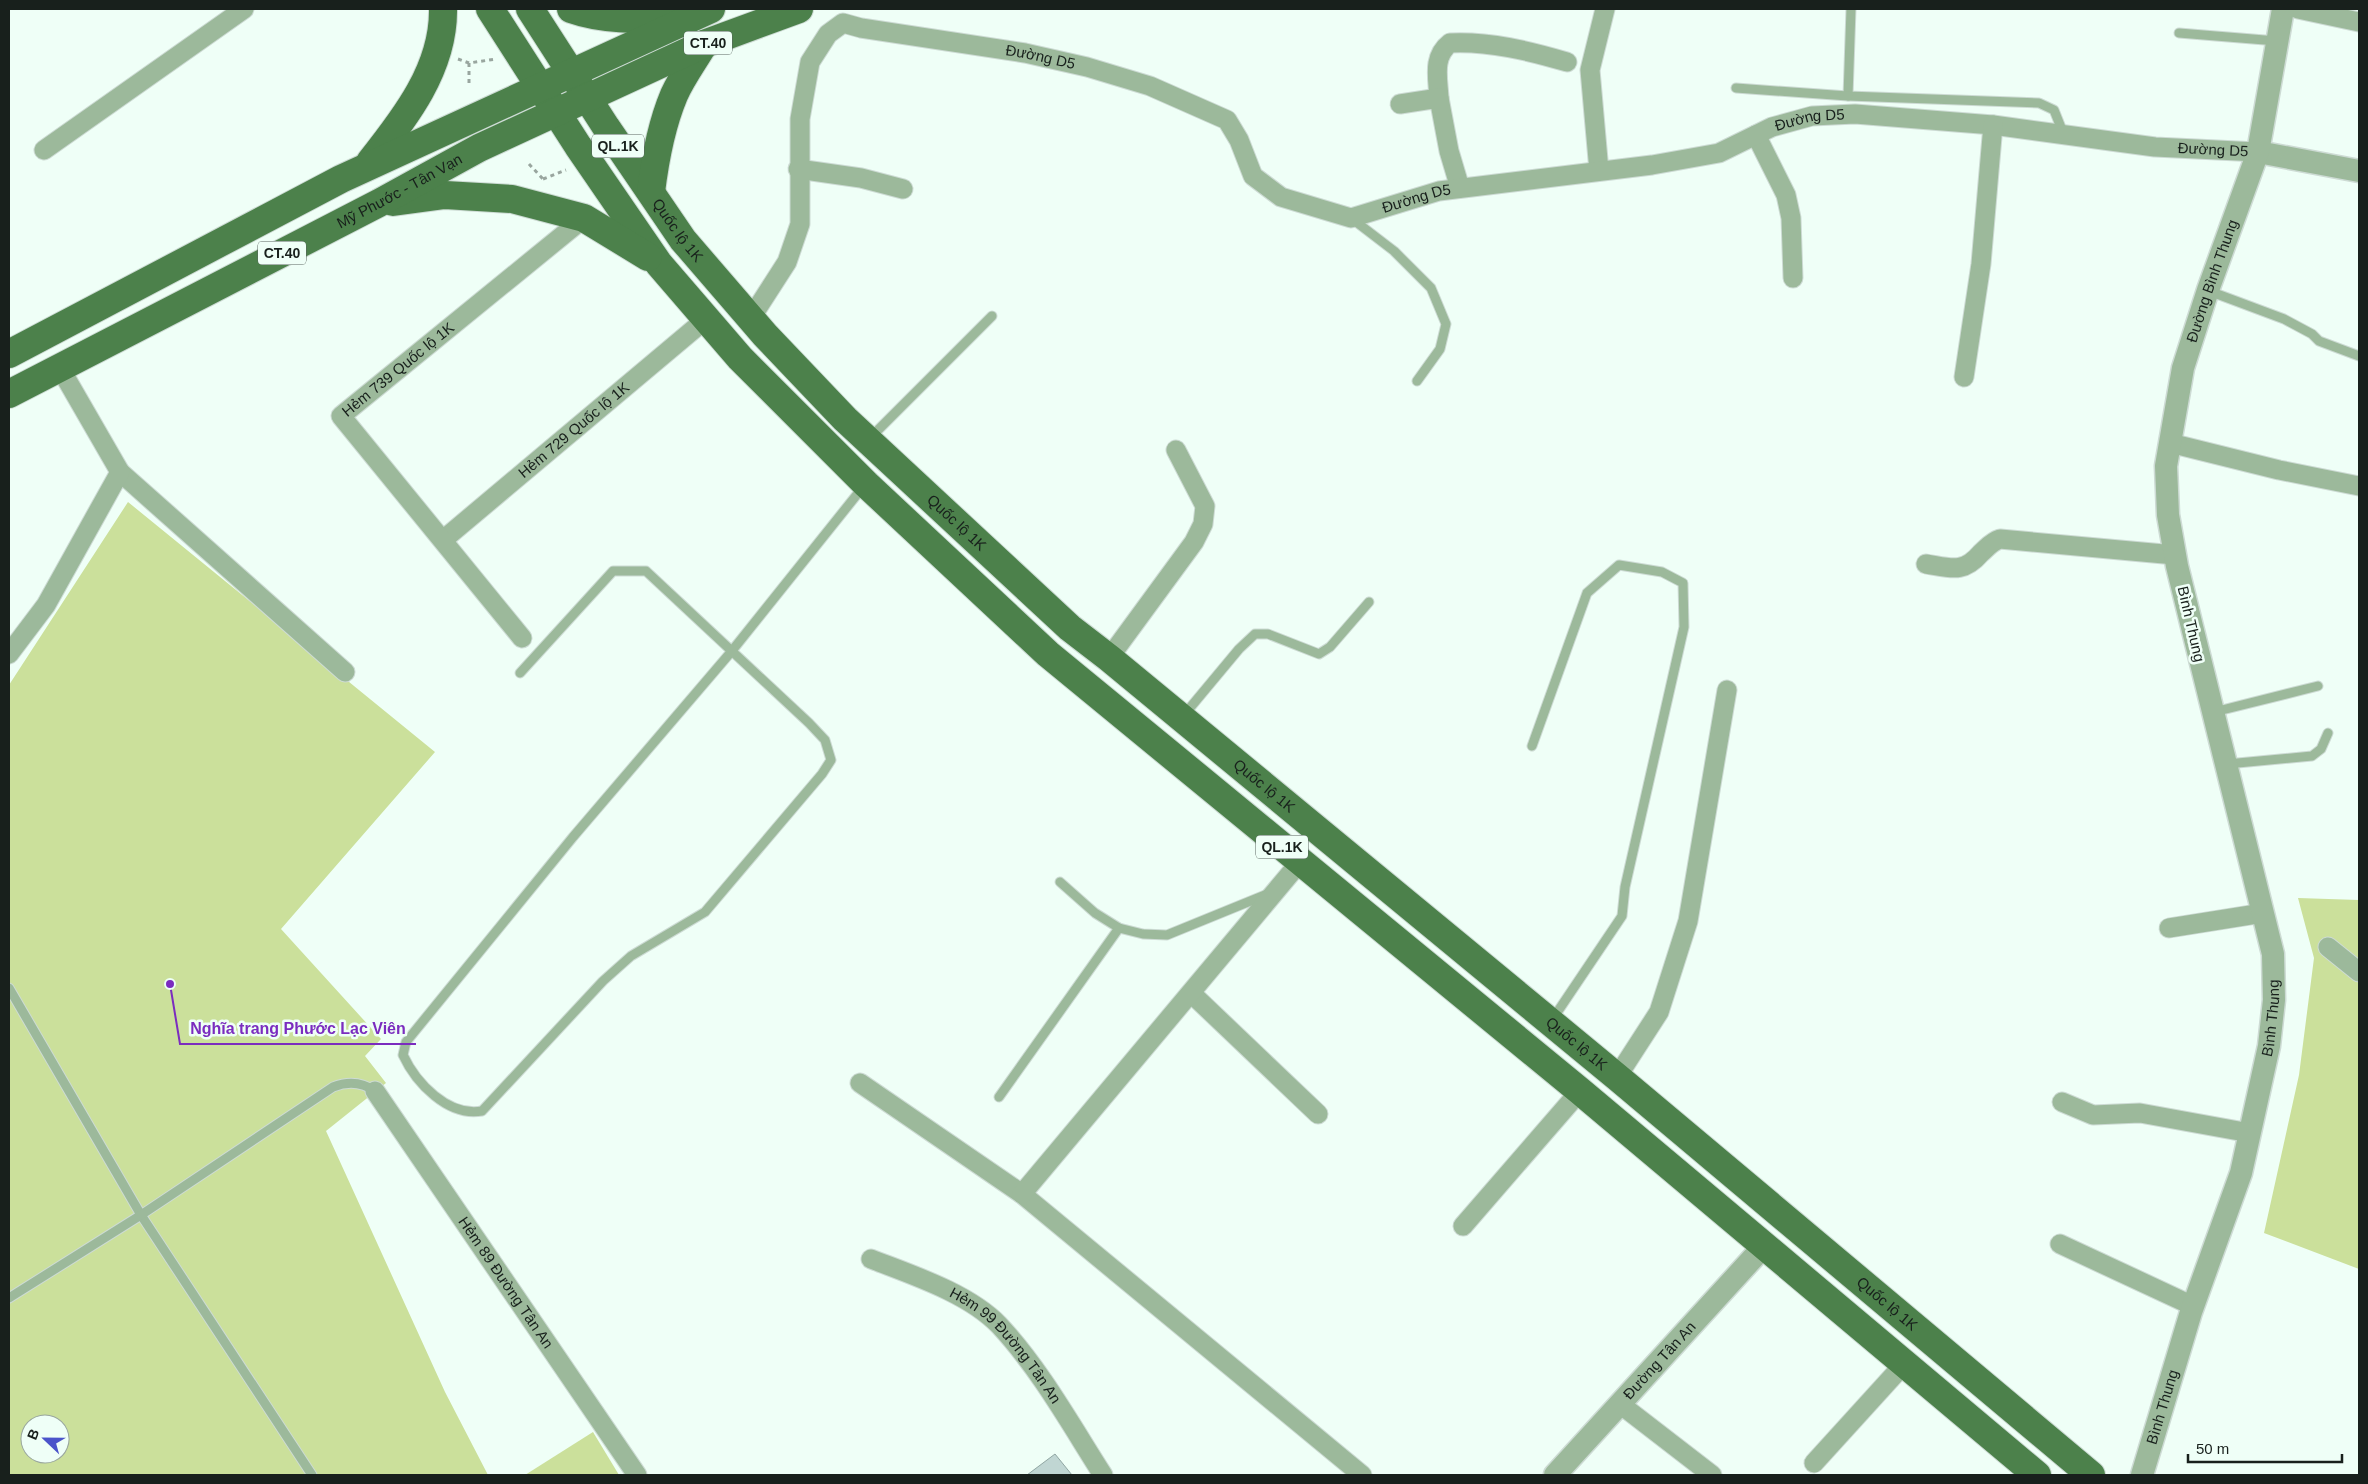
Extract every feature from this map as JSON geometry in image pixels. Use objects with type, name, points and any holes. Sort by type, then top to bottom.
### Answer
[{"type":"main road","points":[[366,167],[398,127],[418,97],[434,60],[444,18],[443,9]]},
{"type":"main road","name":"QL.1K","points":[[490,9],[556,112],[659,264],[746,364],[866,484],[1048,654],[1580,1091],[2037,1475]]},
{"type":"main road","name":"Quốc lộ 1K","points":[[530,9],[587,98],[683,240],[750,318],[845,419],[1070,628],[1617,1077],[2091,1475]]},
{"type":"main road","points":[[571,9],[591,16],[634,19],[701,13]]},
{"type":"main road","name":"Mỹ Phước - Tân Vạn","points":[[9,394],[379,203],[479,148],[704,44],[799,9]]},
{"type":"main road","name":"CT.40","points":[[571,72],[701,13]]},
{"type":"main road","points":[[651,192],[656,150],[675,93],[704,44]]},
{"type":"main road","points":[[540,87],[571,72]]},
{"type":"main road","name":"CT.40","points":[[9,354],[366,167],[540,87]]},
{"type":"main road","points":[[379,203],[445,195],[512,199],[584,218],[659,264]]},
{"type":"main road","points":[[1764,1246],[1788,1221]]},
{"type":"street","points":[[44,150],[244,9]]},
{"type":"street","points":[[1599,171],[1590,70],[1605,9]]},
{"type":"street","name":"Đường Bình Thung","points":[[2175,554],[2168,516],[2166,466],[2183,368],[2208,290],[2258,152],[2283,9]]},
{"type":"street","points":[[2298,9],[2359,22]]},
{"type":"street","name":"Đường D5","points":[[750,318],[787,262],[800,224],[798,169],[800,119],[810,62],[828,34],[847,16],[861,28],[1025,53],[1087,67],[1150,86],[1227,120],[1239,140],[1253,176],[1281,197],[1351,218],[1439,191],[1652,165],[1719,153],[1772,127],[1812,116],[1855,114],[1993,125],[2154,147],[2258,152],[2359,171]]},
{"type":"street","points":[[1460,188],[1449,151],[1439,98],[1437,62],[1440,53],[1450,43],[1465,42],[1531,52],[1567,62]]},
{"type":"street","points":[[1400,104],[1439,98]]},
{"type":"street","points":[[1964,377],[1981,264],[1993,125]]},
{"type":"street","points":[[1756,135],[1786,195],[1791,218],[1793,278]]},
{"type":"street","points":[[798,169],[861,178],[903,189]]},
{"type":"street","name":"Hẻm 739 Quốc lộ 1K","points":[[522,638],[342,416],[584,218]]},
{"type":"street","name":"Hẻm 729 Quốc lộ 1K","points":[[443,540],[706,319]]},
{"type":"street","points":[[60,368],[120,472],[345,672]]},
{"type":"street","points":[[2170,443],[2279,470],[2359,486]]},
{"type":"street","points":[[1108,658],[1194,542],[1203,524],[1205,506],[1176,450]]},
{"type":"street","points":[[9,654],[46,605],[120,472]]},
{"type":"street","points":[[1926,564],[1963,568],[1971,565],[1992,542],[2000,539],[2175,554]]},
{"type":"street","name":"Bình Thung","points":[[2142,1475],[2193,1306],[2241,1173],[2269,1046],[2274,1000],[2272,954],[2263,913],[2224,764],[2175,554]]},
{"type":"street","points":[[1617,1077],[1659,1012],[1688,921],[1727,690]]},
{"type":"street","points":[[1022,1194],[1300,862]]},
{"type":"street","points":[[2169,928],[2263,913]]},
{"type":"street","points":[[2328,947],[2359,972]]},
{"type":"street","points":[[1191,992],[1318,1114]]},
{"type":"street","points":[[860,1083],[1022,1194],[1362,1475]]},
{"type":"street","name":"Hẻm 89 Đường Tân An","points":[[375,1091],[637,1475]]},
{"type":"street","points":[[1463,1226],[1580,1091]]},
{"type":"street","points":[[2062,1102],[2092,1115],[2140,1113],[2250,1133]]},
{"type":"street","points":[[2060,1244],[2193,1306]]},
{"type":"street","name":"Đường Tân An","points":[[1555,1475],[1764,1246]]},
{"type":"street","name":"Hẻm 99 Đường Tân An","points":[[871,1259],[935,1283],[998,1324],[1045,1384],[1103,1475]]},
{"type":"street","points":[[1814,1463],[1904,1364]]},
{"type":"street","points":[[1620,1404],[1712,1475]]},
{"type":"lane","points":[[1848,96],[1850,9]]},
{"type":"lane","points":[[2179,33],[2277,41]]},
{"type":"lane","points":[[1736,88],[1848,96],[2038,103],[2054,110],[2065,135]]},
{"type":"lane","points":[[1351,218],[1394,251],[1431,288],[1446,324],[1440,350],[1417,381]]},
{"type":"lane","points":[[2208,290],[2284,319],[2312,334],[2319,340],[2359,356]]},
{"type":"lane","points":[[868,440],[992,316]]},
{"type":"lane","points":[[520,673],[613,571],[646,571],[731,652],[809,723],[825,740],[831,760],[822,774],[705,912],[631,956],[603,981],[482,1111],[469,1114],[443,1102],[412,1074],[403,1055],[406,1042],[573,837],[731,652],[866,484]]},
{"type":"lane","points":[[1532,746],[1587,593],[1619,565],[1662,572],[1683,583],[1684,627],[1625,887],[1622,916],[1551,1023]]},
{"type":"lane","points":[[1180,719],[1239,649],[1255,634],[1268,634],[1319,654],[1330,647],[1369,602]]},
{"type":"lane","points":[[2212,712],[2318,686]]},
{"type":"lane","points":[[2224,764],[2312,756],[2321,749],[2328,733]]},
{"type":"lane","points":[[1060,882],[1095,913],[1119,928],[1143,934],[1167,934],[1277,890]]},
{"type":"lane","points":[[999,1097],[1119,928]]},
{"type":"lane","points":[[9,988],[141,1214],[312,1475]]},
{"type":"lane","points":[[9,1298],[334,1087],[341,1084],[358,1083],[375,1091]]},
{"type":"path","points":[[469,84],[469,63],[500,58]]},
{"type":"path","points":[[529,164],[543,179],[543,185]]},
{"type":"path","points":[[543,179],[569,169]]},
{"type":"green space","points":[[128,502],[435,752],[281,929],[381,1039],[365,1056],[386,1083],[326,1131],[445,1392],[488,1475],[9,1475],[9,685]]},
{"type":"green space","points":[[2298,898],[2359,900],[2359,1269],[2264,1233],[2299,1075],[2314,958]]},
{"type":"green space","points":[[593,1432],[619,1475],[525,1475]]},
{"type":"building","points":[[1055,1454],[1072,1475],[1027,1475]]},
{"type":"place","name":"Nghĩa trang Phước Lạc Viên","points":[[170,984]]}]
